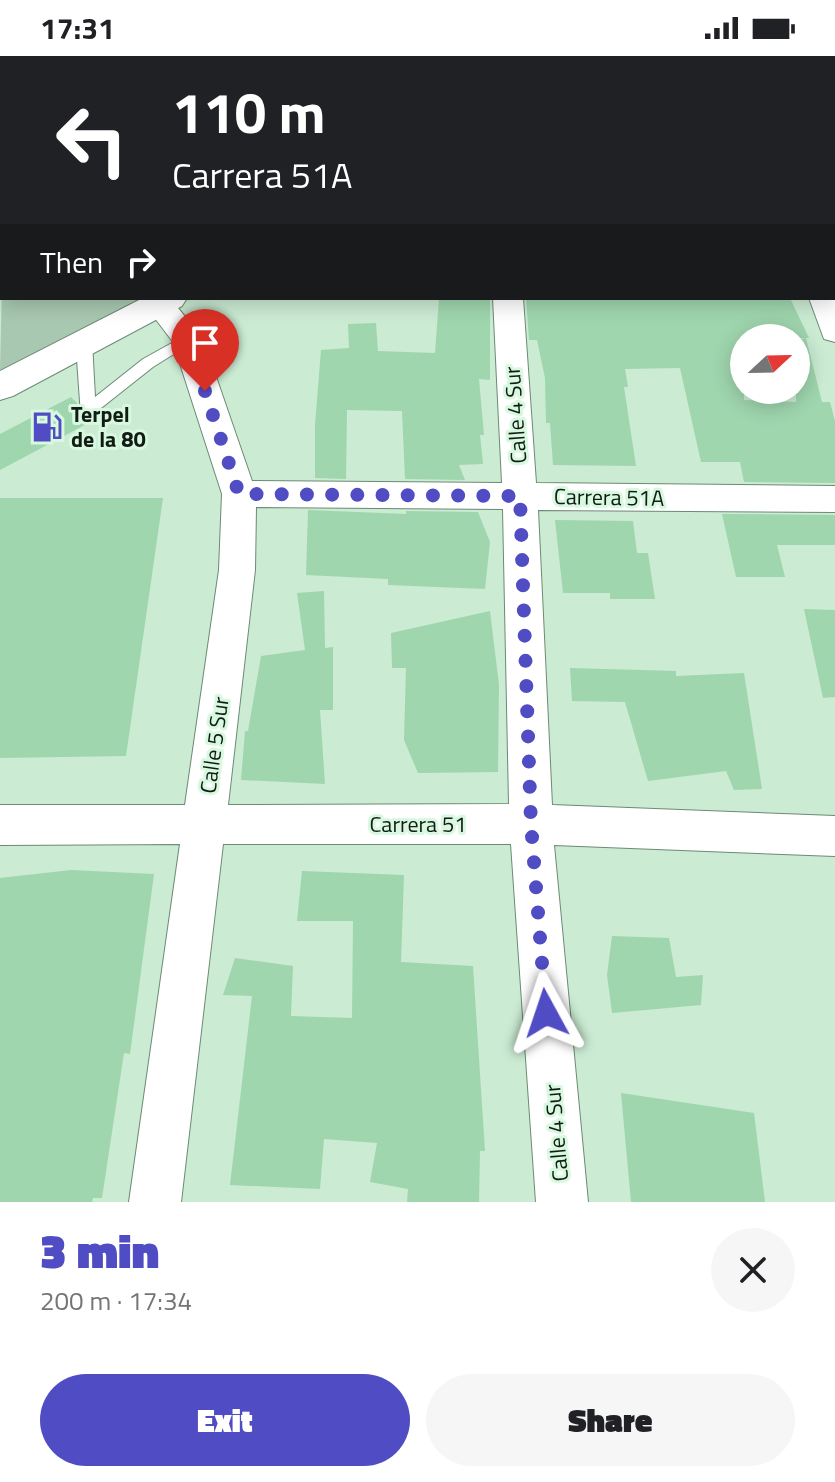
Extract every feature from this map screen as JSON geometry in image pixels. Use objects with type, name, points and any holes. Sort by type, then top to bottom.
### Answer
[{"type":"main road","points":[[0,387],[165,301]]},
{"type":"street","name":"Calle 4 Sur","points":[[508,300],[520,496],[531,824],[562,1202]]},
{"type":"street","points":[[825,300],[835,332]]},
{"type":"street","name":"Calle 5 Sur","points":[[155,1202],[237,570],[239,494],[188,339],[165,301]]},
{"type":"street","name":"Carrera 51A","points":[[239,494],[835,499]]},
{"type":"street","name":"Carrera 51","points":[[0,825],[531,824],[835,836]]},
{"type":"lane","points":[[85,342],[83,358],[90,390],[86,412],[148,363],[188,339]]},
{"type":"green space","points":[[2,300],[143,300],[0,371]]},
{"type":"building","points":[[439,300],[490,300],[490,380],[479,379],[483,464],[459,465],[465,480],[405,479],[402,411],[347,410],[346,479],[315,478],[315,425],[321,350],[349,348],[348,324],[376,323],[378,351],[435,353]]},
{"type":"building","points":[[526,300],[791,300],[802,324],[730,324],[730,404],[810,404],[810,354],[822,402],[830,402],[835,421],[835,483],[744,482],[740,462],[701,462],[680,368],[625,369],[628,387],[624,387],[636,466],[553,465],[550,423],[546,423],[545,378],[537,340],[529,340]]},
{"type":"building","name":"Terpel de la 80","points":[[71,397],[77,403],[79,418],[94,420],[0,470],[0,434]]},
{"type":"building","points":[[0,498],[163,498],[126,756],[0,758]]},
{"type":"building","points":[[308,510],[406,514],[406,511],[478,512],[490,542],[485,589],[388,585],[388,579],[306,575]]},
{"type":"building","points":[[722,514],[835,515],[835,545],[777,545],[785,577],[736,577]]},
{"type":"building","points":[[555,520],[633,521],[637,553],[648,553],[655,599],[610,599],[610,593],[563,593]]},
{"type":"building","points":[[324,591],[325,648],[333,647],[333,710],[320,710],[325,784],[241,780],[245,731],[248,731],[261,656],[305,650],[297,593]]},
{"type":"building","points":[[804,609],[835,610],[835,697],[823,698]]},
{"type":"building","points":[[490,611],[499,685],[498,772],[418,773],[404,740],[406,668],[392,668],[391,633]]},
{"type":"building","points":[[570,668],[676,671],[676,676],[744,673],[762,789],[734,790],[726,771],[648,781],[625,702],[572,701]]},
{"type":"building","points":[[71,870],[154,874],[130,1054],[124,1053],[102,1198],[93,1198],[92,1202],[0,1202],[0,878]]},
{"type":"building","points":[[302,871],[404,875],[401,962],[473,966],[485,1151],[480,1151],[479,1202],[407,1202],[408,1189],[370,1182],[377,1143],[324,1139],[320,1189],[230,1185],[252,996],[223,995],[235,958],[293,966],[291,1016],[352,1018],[353,921],[297,921]]},
{"type":"building","points":[[612,936],[669,938],[676,977],[703,975],[701,1005],[612,1013],[607,975]]},
{"type":"building","points":[[621,1093],[754,1113],[765,1202],[631,1202]]},
{"type":"place","name":"Terpel de la 80","points":[[47,427]]},
{"type":"route","points":[[205,391],[239,494],[520,496],[531,824],[546,1013]]}]
